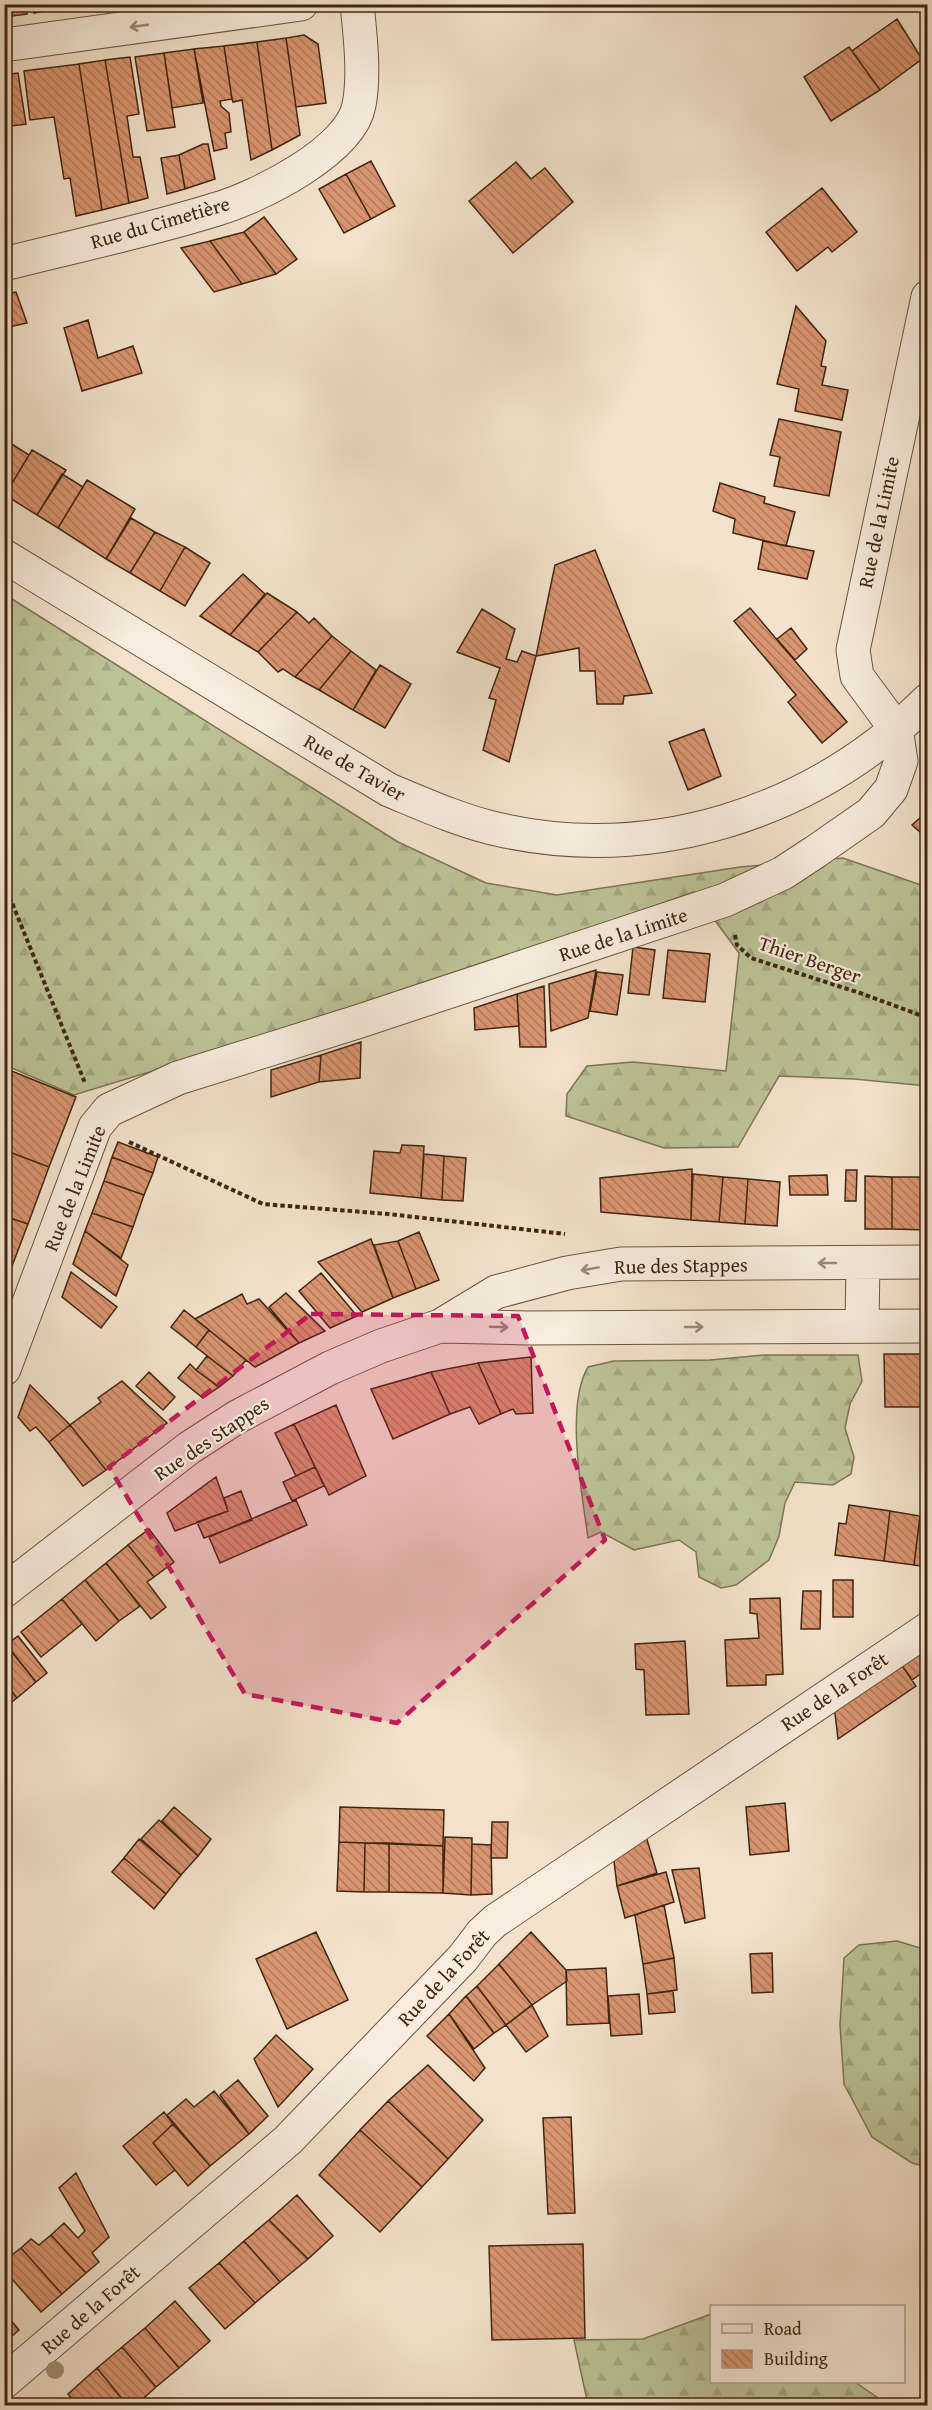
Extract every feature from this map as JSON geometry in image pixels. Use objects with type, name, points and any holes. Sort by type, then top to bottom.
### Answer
[{"type":"street","name":"Rue du Cimetière","points":[[4,264],[219,209],[274,184],[312,162],[343,135],[359,106],[360,37],[357,4]]},
{"type":"street","points":[[4,45],[300,5]]},
{"type":"street","name":"Rue de la Limite","points":[[4,1369],[95,1127],[109,1110],[178,1078],[685,914],[746,890],[791,868],[871,813],[891,789],[898,774],[900,761],[896,729],[857,676],[853,650],[927,297]]},
{"type":"street","name":"Rue de Tavier","points":[[4,556],[389,790],[444,813],[493,828],[553,837],[626,840],[699,831],[762,810],[823,782],[896,729],[927,700]]},
{"type":"street","name":"Rue des Stappes","points":[[4,1591],[189,1448],[237,1417],[330,1368],[381,1346],[440,1326],[496,1292],[567,1273],[621,1264],[927,1262]]},
{"type":"street","points":[[862,1326],[863,1263]]},
{"type":"street","name":"Rue des Stappes","points":[[440,1326],[527,1328],[927,1326]]},
{"type":"street","name":"Rue de la Forêt","points":[[4,2382],[288,2140],[464,1958],[495,1921],[927,1629]]},
{"type":"street","points":[[4,2397],[12,2406]]},
{"type":"path","points":[[4,883],[90,1094],[95,1127],[187,1166],[263,1204],[388,1214],[573,1235]]},
{"type":"path","name":"Thier Berger","points":[[746,890],[735,932],[737,945],[751,958],[860,993],[927,1018]]},
{"type":"highlighted area","points":[[311,1314],[518,1316],[605,1540],[397,1723],[245,1694],[109,1467]]},
{"type":"green space","points":[[4,594],[398,842],[486,883],[557,895],[740,867],[843,858],[927,887],[927,1086],[854,1079],[779,1076],[738,1147],[664,1148],[566,1116],[567,1094],[587,1066],[633,1062],[726,1071],[739,953],[694,892],[405,994],[74,1095],[5,1065]]},
{"type":"green space","points":[[765,1355],[858,1355],[862,1381],[850,1404],[845,1428],[854,1457],[851,1474],[833,1485],[795,1482],[785,1503],[779,1536],[769,1560],[736,1585],[721,1588],[699,1577],[696,1552],[679,1540],[634,1550],[601,1532],[588,1538],[579,1474],[576,1426],[581,1384],[588,1367],[614,1361],[710,1360]]},
{"type":"green space","points":[[897,1941],[927,1950],[927,2167],[912,2163],[872,2137],[844,2084],[840,2025],[844,1958],[859,1945]]},
{"type":"green space","points":[[710,2314],[710,2383],[856,2383],[888,2405],[588,2405],[574,2340],[643,2339]]},
{"type":"building","points":[[4,4],[26,4],[27,14],[4,17]]},
{"type":"building","points":[[33,4],[44,4],[45,11],[34,13]]},
{"type":"building","points":[[44,4],[73,4],[73,7],[45,11]]},
{"type":"building","points":[[897,19],[922,59],[880,90],[852,51]]},
{"type":"building","points":[[304,35],[318,44],[326,103],[296,107],[286,38]]},
{"type":"building","points":[[286,38],[300,135],[272,150],[257,42]]},
{"type":"building","points":[[257,42],[272,150],[251,160],[242,100],[233,102],[232,99],[224,46]]},
{"type":"building","points":[[224,46],[232,99],[220,101],[221,106],[229,113],[231,132],[225,133],[227,148],[214,151],[194,49]]},
{"type":"building","points":[[849,47],[880,90],[831,121],[804,77]]},
{"type":"building","points":[[194,49],[203,103],[172,108],[164,53]]},
{"type":"building","points":[[164,53],[175,127],[147,131],[135,57]]},
{"type":"building","points":[[130,57],[139,114],[127,116],[133,157],[140,157],[148,198],[129,203],[105,60]]},
{"type":"building","points":[[105,60],[129,203],[102,210],[79,64]]},
{"type":"building","points":[[79,64],[102,210],[76,216],[70,178],[64,179],[54,117],[30,120],[24,71]]},
{"type":"building","points":[[18,73],[26,124],[4,127],[4,75]]},
{"type":"building","points":[[208,144],[215,179],[185,189],[179,155]]},
{"type":"building","points":[[179,155],[185,189],[167,194],[161,158]]},
{"type":"building","points":[[371,161],[395,206],[371,219],[346,174]]},
{"type":"building","points":[[516,162],[531,179],[545,168],[573,202],[513,253],[469,201]]},
{"type":"building","points":[[346,174],[371,219],[344,233],[319,189]]},
{"type":"building","points":[[822,188],[857,232],[832,252],[828,247],[797,271],[766,232]]},
{"type":"building","points":[[264,217],[297,259],[276,274],[244,232]]},
{"type":"building","points":[[244,232],[276,274],[242,284],[210,241]]},
{"type":"building","points":[[210,241],[242,284],[214,292],[181,248]]},
{"type":"building","points":[[16,292],[27,323],[4,328],[4,294]]},
{"type":"building","points":[[796,306],[826,341],[821,366],[826,367],[822,385],[848,390],[842,420],[795,411],[799,389],[777,384]]},
{"type":"building","points":[[88,320],[98,358],[133,346],[142,373],[82,391],[64,328]]},
{"type":"building","points":[[779,419],[841,432],[829,496],[774,486],[780,457],[770,455]]},
{"type":"building","points":[[4,439],[29,455],[5,495],[4,495]]},
{"type":"building","points":[[32,450],[66,470],[37,515],[5,495]]},
{"type":"building","points":[[62,474],[83,487],[58,528],[37,515]]},
{"type":"building","points":[[87,480],[135,509],[106,559],[58,528]]},
{"type":"building","points":[[720,483],[765,497],[764,503],[795,512],[786,546],[733,533],[735,519],[713,511]]},
{"type":"building","points":[[131,518],[155,532],[130,573],[106,559]]},
{"type":"building","points":[[155,532],[185,547],[160,591],[130,573]]},
{"type":"building","points":[[763,541],[814,551],[807,579],[758,569]]},
{"type":"building","points":[[185,547],[210,563],[185,606],[160,591]]},
{"type":"building","points":[[595,550],[652,693],[624,696],[623,704],[597,704],[595,671],[580,671],[579,648],[536,656],[555,565]]},
{"type":"building","points":[[243,574],[265,594],[230,635],[200,616]]},
{"type":"building","points":[[267,593],[297,612],[258,652],[230,635]]},
{"type":"building","points":[[750,608],[847,722],[822,743],[788,702],[796,695],[734,621]]},
{"type":"building","points":[[482,609],[515,629],[506,659],[517,662],[522,651],[536,656],[509,762],[483,750],[496,700],[489,698],[500,668],[457,652]]},
{"type":"building","points":[[297,612],[309,623],[314,618],[332,636],[295,677],[283,669],[278,672],[258,652]]},
{"type":"building","points":[[791,628],[807,649],[795,660],[777,639]]},
{"type":"building","points":[[332,636],[351,651],[319,690],[295,677]]},
{"type":"building","points":[[351,651],[376,670],[353,710],[319,690]]},
{"type":"building","points":[[380,665],[411,684],[385,728],[353,710]]},
{"type":"building","points":[[704,729],[721,776],[688,790],[669,742]]},
{"type":"building","points":[[928,811],[928,839],[912,825]]},
{"type":"building","points":[[633,947],[655,950],[649,995],[628,993]]},
{"type":"building","points":[[668,950],[710,954],[705,1002],[663,998]]},
{"type":"building","points":[[596,970],[588,1018],[551,1031],[549,984]]},
{"type":"building","points":[[597,972],[623,975],[617,1015],[590,1011]]},
{"type":"building","points":[[544,986],[546,1047],[520,1047],[517,994]]},
{"type":"building","points":[[517,994],[519,1026],[475,1030],[474,1008]]},
{"type":"building","points":[[361,1042],[360,1078],[319,1082],[321,1055]]},
{"type":"building","points":[[321,1055],[319,1082],[271,1097],[271,1070]]},
{"type":"building","points":[[9,1070],[76,1097],[49,1167],[4,1150],[4,1083]]},
{"type":"building","points":[[118,1142],[158,1157],[153,1173],[112,1157]]},
{"type":"building","points":[[402,1145],[424,1146],[421,1198],[370,1193],[374,1151],[400,1153]]},
{"type":"building","points":[[4,1150],[49,1167],[28,1224],[4,1216]]},
{"type":"building","points":[[424,1154],[444,1156],[442,1200],[421,1198]]},
{"type":"building","points":[[444,1156],[466,1158],[463,1201],[442,1200]]},
{"type":"building","points":[[112,1157],[153,1173],[144,1195],[104,1181]]},
{"type":"building","points":[[692,1169],[691,1220],[601,1212],[600,1178]]},
{"type":"building","points":[[846,1170],[857,1170],[856,1201],[845,1201]]},
{"type":"building","points":[[693,1174],[723,1177],[719,1222],[691,1220]]},
{"type":"building","points":[[827,1175],[828,1195],[790,1195],[789,1176]]},
{"type":"building","points":[[865,1176],[892,1177],[892,1229],[865,1229]]},
{"type":"building","points":[[723,1177],[748,1179],[745,1224],[719,1222]]},
{"type":"building","points":[[892,1177],[928,1177],[928,1230],[892,1229]]},
{"type":"building","points":[[748,1179],[780,1182],[777,1226],[745,1224]]},
{"type":"building","points":[[104,1181],[144,1195],[133,1227],[92,1213]]},
{"type":"building","points":[[92,1213],[133,1227],[121,1258],[85,1231]]},
{"type":"building","points":[[4,1216],[28,1224],[4,1287]]},
{"type":"building","points":[[85,1231],[128,1265],[116,1296],[73,1264]]},
{"type":"building","points":[[419,1232],[439,1280],[416,1289],[398,1241]]},
{"type":"building","points":[[371,1239],[393,1298],[362,1312],[318,1262]]},
{"type":"building","points":[[398,1241],[416,1289],[393,1298],[374,1245]]},
{"type":"building","points":[[71,1272],[117,1307],[101,1328],[62,1297]]},
{"type":"building","points":[[321,1273],[357,1316],[330,1328],[299,1291]]},
{"type":"building","points":[[286,1293],[325,1331],[299,1343],[269,1307]]},
{"type":"building","points":[[242,1294],[247,1304],[259,1299],[299,1343],[255,1367],[195,1319]]},
{"type":"building","points":[[184,1310],[209,1330],[196,1347],[171,1327]]},
{"type":"building","points":[[209,1330],[246,1360],[233,1376],[196,1347]]},
{"type":"building","points":[[884,1354],[928,1354],[928,1407],[885,1407]]},
{"type":"building","points":[[207,1356],[233,1376],[219,1387],[196,1370]]},
{"type":"building","points":[[531,1357],[533,1413],[516,1414],[513,1409],[501,1414],[478,1363]]},
{"type":"building","points":[[478,1363],[501,1414],[479,1424],[470,1407],[450,1414],[431,1372]]},
{"type":"building","points":[[190,1364],[219,1387],[203,1398],[178,1378]]},
{"type":"building","points":[[149,1372],[175,1397],[163,1410],[136,1386]]},
{"type":"building","points":[[431,1372],[450,1414],[393,1439],[371,1389]]},
{"type":"building","points":[[122,1381],[167,1423],[106,1470],[70,1425],[101,1402],[98,1398]]},
{"type":"building","points":[[30,1385],[70,1425],[49,1442],[36,1427],[30,1431],[18,1417]]},
{"type":"building","points":[[336,1405],[366,1476],[329,1495],[294,1424]]},
{"type":"building","points":[[294,1424],[315,1467],[296,1476],[275,1433]]},
{"type":"building","points":[[70,1425],[106,1470],[83,1486],[49,1442]]},
{"type":"building","points":[[315,1467],[324,1486],[292,1501],[283,1482]]},
{"type":"building","points":[[216,1477],[228,1511],[175,1531],[167,1513]]},
{"type":"building","points":[[241,1491],[252,1520],[204,1538],[197,1522],[228,1511],[224,1498]]},
{"type":"building","points":[[296,1500],[307,1525],[220,1563],[209,1537]]},
{"type":"building","points":[[849,1505],[890,1511],[884,1561],[835,1555],[839,1523],[846,1524]]},
{"type":"building","points":[[890,1511],[920,1516],[914,1565],[884,1561]]},
{"type":"building","points":[[920,1516],[928,1516],[928,1567],[914,1565]]},
{"type":"building","points":[[149,1529],[174,1562],[154,1577],[128,1545]]},
{"type":"building","points":[[128,1545],[154,1577],[147,1582],[166,1607],[151,1619],[106,1563]]},
{"type":"building","points":[[106,1563],[140,1606],[119,1621],[85,1580]]},
{"type":"building","points":[[85,1580],[119,1621],[96,1641],[62,1599]]},
{"type":"building","points":[[833,1580],[853,1580],[853,1617],[833,1617]]},
{"type":"building","points":[[803,1591],[821,1591],[820,1629],[801,1629]]},
{"type":"building","points":[[780,1598],[783,1674],[766,1675],[766,1685],[727,1686],[725,1640],[759,1638],[757,1614],[750,1613],[750,1599]]},
{"type":"building","points":[[62,1599],[82,1624],[41,1657],[21,1632]]},
{"type":"building","points":[[18,1636],[47,1673],[36,1682],[6,1645]]},
{"type":"building","points":[[685,1641],[689,1714],[646,1715],[644,1670],[636,1669],[635,1644]]},
{"type":"building","points":[[5,1643],[36,1682],[17,1698],[4,1682]]},
{"type":"building","points":[[918,1652],[926,1670],[912,1680],[901,1664]]},
{"type":"building","points":[[901,1664],[916,1686],[838,1739],[834,1705]]},
{"type":"building","points":[[4,1682],[17,1698],[4,1708]]},
{"type":"building","points":[[785,1803],[789,1851],[750,1855],[746,1807]]},
{"type":"building","points":[[174,1807],[211,1839],[198,1856],[162,1821]]},
{"type":"building","points":[[340,1807],[444,1810],[443,1846],[339,1842]]},
{"type":"building","points":[[159,1820],[198,1856],[181,1875],[141,1839]]},
{"type":"building","points":[[492,1822],[508,1822],[507,1858],[491,1858]]},
{"type":"building","points":[[645,1833],[657,1873],[617,1886],[613,1853]]},
{"type":"building","points":[[445,1837],[472,1838],[471,1895],[443,1893]]},
{"type":"building","points":[[139,1839],[181,1875],[166,1894],[124,1858]]},
{"type":"building","points":[[339,1842],[365,1843],[364,1892],[337,1891]]},
{"type":"building","points":[[365,1843],[389,1843],[389,1892],[364,1892]]},
{"type":"building","points":[[389,1843],[443,1846],[443,1893],[389,1892]]},
{"type":"building","points":[[472,1844],[491,1845],[492,1894],[471,1895]]},
{"type":"building","points":[[124,1858],[166,1894],[154,1909],[112,1872]]},
{"type":"building","points":[[699,1868],[705,1918],[685,1923],[672,1870]]},
{"type":"building","points":[[666,1872],[674,1902],[625,1918],[617,1886]]},
{"type":"building","points":[[664,1905],[674,1958],[643,1964],[635,1915]]},
{"type":"building","points":[[316,1932],[348,2000],[287,2029],[256,1959]]},
{"type":"building","points":[[531,1932],[566,1970],[567,1981],[532,2005],[499,1964]]},
{"type":"building","points":[[772,1953],[773,1992],[752,1993],[750,1954]]},
{"type":"building","points":[[674,1958],[677,1990],[647,1994],[643,1964]]},
{"type":"building","points":[[499,1964],[532,2005],[506,2025],[477,1986]]},
{"type":"building","points":[[606,1968],[609,2023],[567,2025],[566,1970]]},
{"type":"building","points":[[477,1986],[506,2025],[494,2033],[466,1996]]},
{"type":"building","points":[[673,1991],[675,2012],[649,2014],[647,1994]]},
{"type":"building","points":[[639,1994],[642,2034],[611,2036],[608,1996]]},
{"type":"building","points":[[466,1996],[494,2033],[474,2049],[449,2014]]},
{"type":"building","points":[[532,2005],[548,2036],[526,2052],[506,2025]]},
{"type":"building","points":[[449,2014],[485,2068],[474,2081],[427,2036]]},
{"type":"building","points":[[276,2035],[313,2069],[278,2107],[254,2059]]},
{"type":"building","points":[[428,2065],[483,2120],[448,2159],[388,2101]]},
{"type":"building","points":[[238,2080],[268,2116],[249,2134],[220,2095]]},
{"type":"building","points":[[214,2091],[249,2134],[210,2166],[167,2115],[186,2099],[194,2107]]},
{"type":"building","points":[[388,2101],[448,2159],[422,2187],[360,2130]]},
{"type":"building","points":[[164,2112],[173,2124],[153,2143],[175,2170],[156,2185],[123,2146]]},
{"type":"building","points":[[571,2117],[575,2213],[548,2214],[543,2118]]},
{"type":"building","points":[[173,2124],[210,2166],[188,2186],[153,2143]]},
{"type":"building","points":[[360,2130],[422,2187],[380,2232],[319,2175]]},
{"type":"building","points":[[76,2173],[109,2237],[92,2253],[99,2262],[86,2273],[51,2235],[64,2223],[78,2238],[85,2231],[59,2188]]},
{"type":"building","points":[[297,2195],[333,2236],[308,2259],[269,2220]]},
{"type":"building","points":[[269,2220],[308,2259],[280,2282],[244,2241]]},
{"type":"building","points":[[51,2235],[86,2273],[62,2294],[21,2248],[31,2239],[39,2245]]},
{"type":"building","points":[[244,2241],[280,2282],[255,2303],[219,2263]]},
{"type":"building","points":[[583,2244],[585,2338],[492,2340],[489,2246]]},
{"type":"building","points":[[21,2248],[62,2294],[41,2312],[4,2270],[4,2261]]},
{"type":"building","points":[[219,2263],[255,2303],[225,2329],[189,2288]]},
{"type":"building","points":[[175,2301],[210,2341],[179,2368],[145,2328]]},
{"type":"building","points":[[4,2312],[19,2330],[4,2343]]},
{"type":"building","points":[[145,2328],[179,2368],[156,2387],[122,2347]]},
{"type":"building","points":[[122,2347],[156,2387],[135,2406],[128,2406],[97,2368]]},
{"type":"building","points":[[97,2368],[128,2406],[78,2406],[68,2394]]}]
